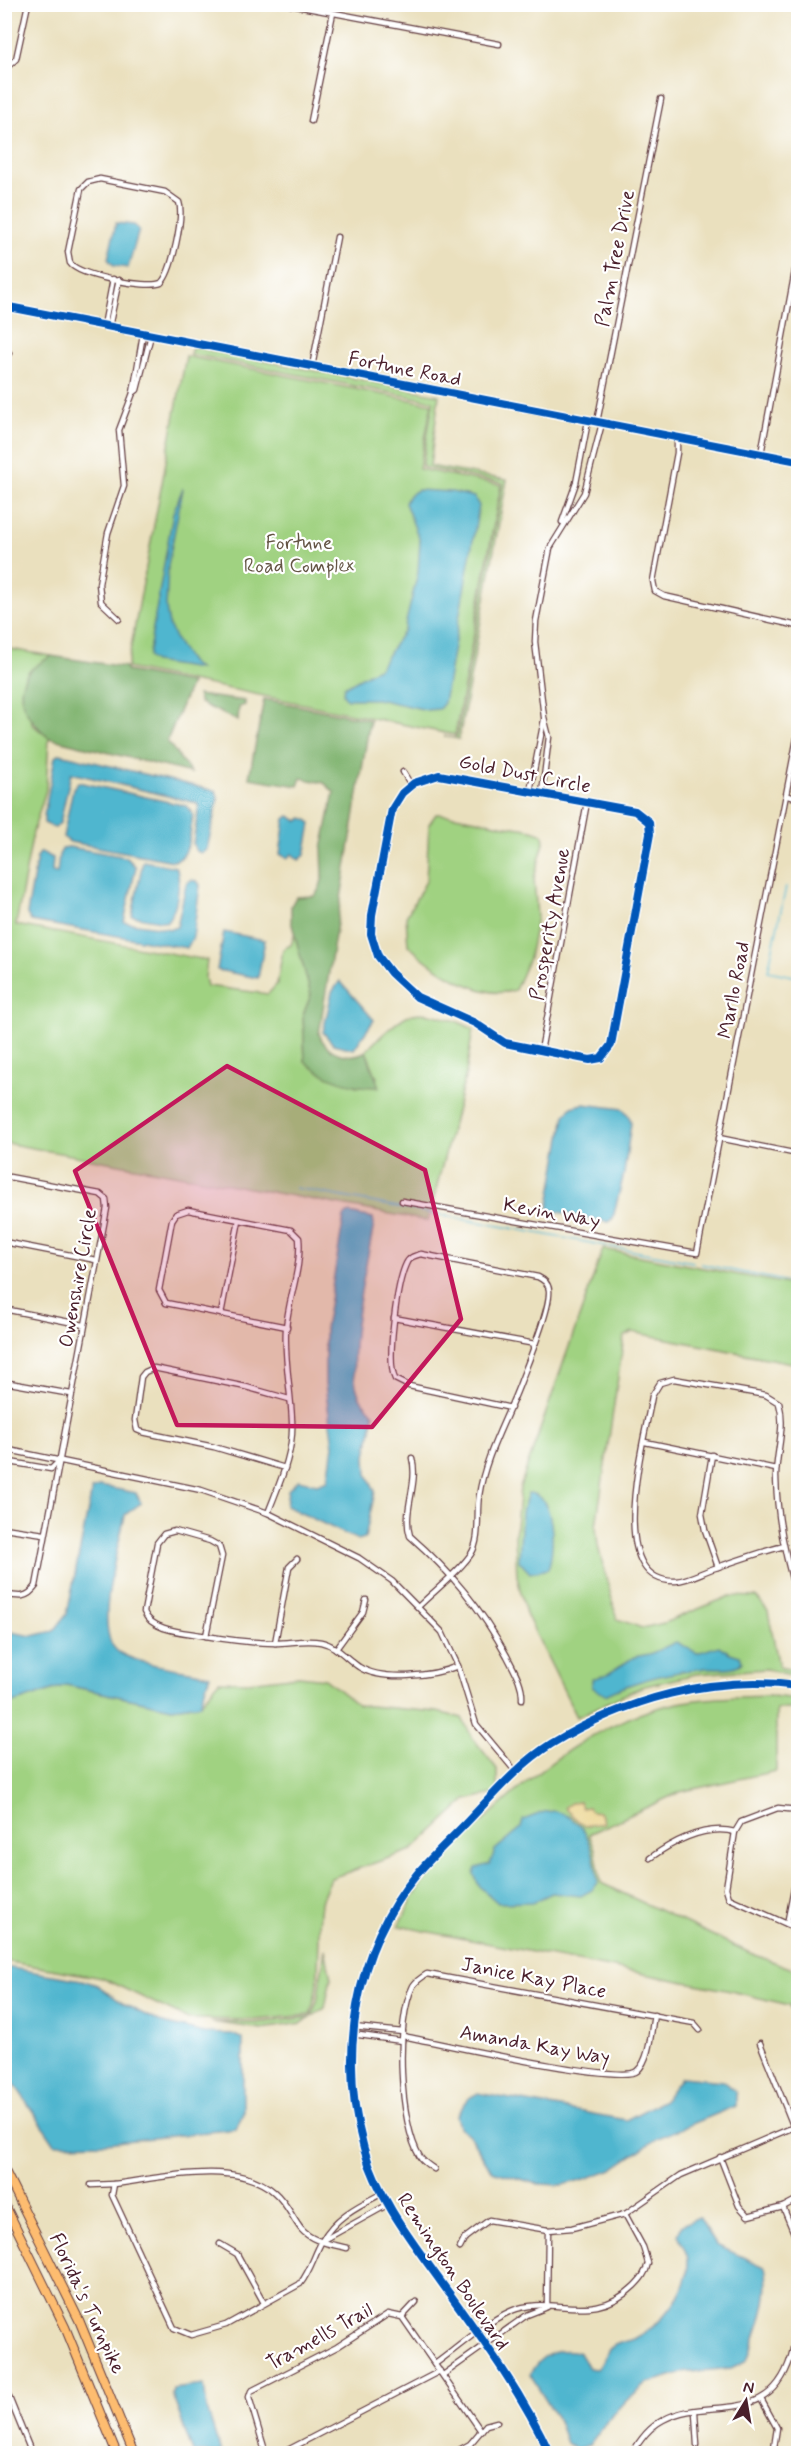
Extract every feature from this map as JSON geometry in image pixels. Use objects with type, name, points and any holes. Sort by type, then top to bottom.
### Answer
[{"type":"highway","name":"Florida's Turnpike","points":[[4,2169],[79,2320],[134,2454]]},
{"type":"highway","name":"Florida's Turnpike","points":[[4,2203],[65,2327],[117,2454]]},
{"type":"street","points":[[4,70],[16,59],[28,4]]},
{"type":"street","points":[[286,4],[499,44]]},
{"type":"street","points":[[311,121],[333,13]]},
{"type":"street","name":"Palm Tree Drive","points":[[559,530],[576,506],[590,475],[661,99]]},
{"type":"street","points":[[100,179],[171,194],[181,208],[166,279],[153,286],[116,279],[78,271],[68,256],[81,189],[92,180],[100,179]]},
{"type":"street","points":[[312,367],[337,237]]},
{"type":"street","points":[[761,454],[798,255]]},
{"type":"street","points":[[106,326],[116,279]]},
{"type":"street","name":"Fortune Road","points":[[4,306],[798,461]]},
{"type":"street","points":[[119,619],[102,602],[99,584],[108,533],[123,486],[119,430],[133,393],[143,334]]},
{"type":"street","points":[[133,393],[137,390],[151,335]]},
{"type":"street","points":[[542,793],[549,747],[535,630],[550,548],[570,502],[588,421]]},
{"type":"street","points":[[677,438],[677,453],[653,581],[656,591],[798,626]]},
{"type":"street","points":[[578,471],[590,475]]},
{"type":"street","points":[[530,791],[544,717]]},
{"type":"street","name":"Marllo Road","points":[[697,1253],[798,733]]},
{"type":"street","points":[[403,772],[411,785]]},
{"type":"street","name":"Gold Dust Circle","points":[[446,775],[530,791],[642,814],[649,822],[651,834],[610,1050],[601,1058],[590,1060],[505,1043],[475,1023],[417,997],[391,973],[378,956],[372,934],[372,915],[389,821],[396,801],[411,785],[427,777],[446,775]]},
{"type":"street","points":[[787,796],[798,798]]},
{"type":"street","name":"Prosperity Avenue","points":[[541,1051],[586,802]]},
{"type":"street","points":[[719,1138],[798,1154]]},
{"type":"street","name":"Owenshire Circle","points":[[4,1176],[100,1194],[106,1199],[107,1208],[70,1394],[36,1586],[30,1594],[22,1598],[4,1594]]},
{"type":"street","name":"Kevin Way","points":[[402,1201],[697,1253]]},
{"type":"street","points":[[268,1513],[285,1468],[292,1422],[286,1360],[286,1327],[299,1238],[291,1230],[181,1211],[172,1220],[159,1290],[166,1303],[286,1327]]},
{"type":"street","points":[[221,1314],[238,1220]]},
{"type":"street","points":[[4,1242],[96,1260]]},
{"type":"street","points":[[419,1606],[471,1554],[476,1539],[479,1496],[487,1462],[511,1408],[535,1344],[549,1298],[549,1288],[545,1280],[421,1254],[412,1256],[405,1264],[394,1318],[391,1349],[392,1373],[400,1383],[511,1408]]},
{"type":"street","points":[[4,1309],[84,1325]]},
{"type":"street","points":[[394,1318],[535,1344]]},
{"type":"street","points":[[285,1468],[214,1447],[142,1432],[138,1430],[135,1420],[141,1377],[145,1372],[154,1368],[246,1387],[290,1399]]},
{"type":"street","points":[[784,1546],[674,1581],[653,1574],[640,1562],[634,1546],[633,1524],[652,1396],[660,1383],[674,1379],[766,1395],[779,1403],[782,1415],[776,1469],[784,1546],[798,1599]]},
{"type":"street","points":[[4,1382],[70,1394]]},
{"type":"street","points":[[645,1442],[776,1469]]},
{"type":"street","points":[[4,1449],[201,1490],[268,1513],[359,1558],[392,1581],[442,1632],[458,1666],[476,1724],[516,1772]]},
{"type":"street","points":[[712,1455],[702,1514],[718,1567]]},
{"type":"street","points":[[412,1458],[416,1472],[408,1521],[410,1536],[451,1574],[485,1617],[517,1676],[523,1690],[522,1700]]},
{"type":"street","points":[[4,1461],[51,1469],[58,1462]]},
{"type":"street","points":[[4,1528],[44,1534]]},
{"type":"street","points":[[206,1636],[222,1556],[219,1546],[210,1541],[174,1531],[164,1534],[157,1543],[144,1612],[147,1619],[154,1625],[206,1636],[243,1642],[321,1642],[336,1649],[360,1668],[380,1674],[415,1676],[442,1673],[458,1666]]},
{"type":"street","points":[[275,1643],[289,1567],[297,1559]]},
{"type":"street","points":[[336,1649],[363,1611],[366,1600]]},
{"type":"street","name":"Remington Boulevard","points":[[550,2454],[538,2427],[486,2346],[387,2205],[364,2150],[351,2089],[352,2034],[365,1971],[379,1935],[417,1874],[516,1772],[551,1744],[602,1719],[664,1694],[706,1686],[746,1683],[798,1686]]},
{"type":"street","points":[[798,1810],[778,1808],[753,1815],[741,1822],[735,1832],[726,1888],[729,1898],[798,1929]]},
{"type":"street","points":[[650,1858],[666,1846],[700,1832],[719,1827],[735,1832]]},
{"type":"street","points":[[787,1924],[798,1869]]},
{"type":"street","name":"Janice Kay Place","points":[[434,2169],[421,2158],[403,2093],[403,2036],[413,1985],[427,1974],[694,2022],[700,2030]]},
{"type":"street","name":"Amanda Kay Way","points":[[353,2027],[590,2072],[629,2075],[636,2073],[643,2064],[654,2015]]},
{"type":"street","name":"Amanda Kay Way","points":[[352,2034],[403,2036]]},
{"type":"street","points":[[760,2043],[798,2138]]},
{"type":"street","points":[[460,2248],[465,2238],[489,2220],[548,2230],[572,2228],[625,2214],[681,2175],[794,2127]]},
{"type":"street","points":[[720,2157],[739,2206],[745,2214],[752,2217],[783,2207],[798,2199]]},
{"type":"street","points":[[91,2185],[221,2173],[243,2176],[273,2191],[285,2202],[303,2231],[321,2242],[347,2248]]},
{"type":"street","points":[[114,2184],[112,2195],[174,2328],[191,2336],[226,2325],[300,2284],[308,2274],[321,2242],[346,2213],[381,2194]]},
{"type":"street","points":[[321,2242],[387,2205]]},
{"type":"street","points":[[783,2207],[798,2243]]},
{"type":"street","points":[[435,2364],[510,2311],[528,2306],[589,2307],[617,2300],[643,2276],[648,2263],[625,2214]]},
{"type":"street","points":[[548,2230],[548,2307]]},
{"type":"street","points":[[220,2244],[237,2254],[264,2304]]},
{"type":"street","points":[[402,2317],[416,2302]]},
{"type":"street","points":[[280,2454],[441,2373],[486,2346],[527,2315],[548,2307]]},
{"type":"street","name":"Tramells Trail","points":[[266,2454],[249,2397],[251,2391],[337,2347],[388,2314],[402,2317],[481,2431]]},
{"type":"street","points":[[632,2454],[662,2420],[680,2413],[736,2408],[760,2399],[774,2386],[790,2358],[798,2316]]},
{"type":"street","points":[[4,2385],[32,2454]]},
{"type":"street","points":[[760,2399],[777,2428],[773,2454]]},
{"type":"street","points":[[695,2412],[697,2445]]},
{"type":"street","points":[[452,2454],[470,2444],[486,2426],[497,2422]]},
{"type":"highlighted area","points":[[227,1066],[425,1170],[461,1319],[372,1427],[177,1425],[75,1171]]},
{"type":"green space","points":[[192,347],[439,395],[430,466],[507,480],[459,739],[454,738],[457,735],[503,483],[422,467],[433,401],[190,354]]},
{"type":"green space","name":"Fortune Road Complex","points":[[186,356],[432,404],[419,469],[501,485],[455,735],[127,668]]},
{"type":"green space","points":[[4,648],[51,656],[28,672],[32,724],[49,738],[46,790],[33,832],[16,925],[207,960],[205,978],[207,986],[268,994],[277,984],[283,949],[291,945],[295,933],[311,995],[303,1015],[305,1061],[358,1087],[377,1078],[366,1051],[405,1017],[416,1014],[433,1015],[451,1019],[473,1029],[466,1073],[428,1221],[5,1143]]},
{"type":"green space","points":[[51,656],[125,667],[127,671],[191,683],[167,741],[191,773],[49,738],[25,709],[21,691],[28,673]]},
{"type":"green space","points":[[197,695],[245,701],[245,705],[239,707],[238,721],[200,703]]},
{"type":"green space","points":[[264,699],[370,720],[319,1034],[327,1046],[339,1053],[352,1055],[366,1051],[379,1087],[360,1086],[340,1081],[321,1073],[305,1061],[303,1015],[311,995],[291,921],[291,906],[296,897],[315,896],[320,887],[323,876],[322,849],[334,792],[324,783],[301,778],[298,786],[249,778]]},
{"type":"green space","points":[[436,814],[526,828],[543,834],[544,843],[534,878],[537,917],[529,958],[515,990],[488,991],[473,987],[443,972],[408,945],[406,917],[426,881],[429,824]]},
{"type":"green space","points":[[603,1249],[798,1286],[798,1369],[792,1363],[632,1332],[624,1337],[596,1526],[598,1546],[617,1619],[642,1628],[664,1623],[730,1596],[756,1597],[768,1611],[779,1667],[798,1671],[798,1677],[766,1669],[696,1674],[641,1687],[577,1717],[526,1614],[517,1576],[515,1536],[520,1487]]},
{"type":"green space","points":[[299,1676],[325,1679],[358,1705],[437,1712],[462,1718],[472,1737],[497,1769],[497,1793],[466,1800],[412,1850],[331,1878],[321,1903],[318,1973],[310,2015],[255,2020],[188,2019],[102,1978],[5,1961],[4,1706],[66,1685],[172,1708],[200,1704],[219,1681],[248,1682]]},
{"type":"green space","points":[[772,1696],[798,1699],[798,1709],[776,1709],[776,1771],[680,1792],[589,1834],[595,1849],[601,1883],[750,1953],[798,1971],[798,2027],[789,2005],[726,1990],[399,1926],[418,1890],[446,1857],[517,1790],[581,1743],[628,1718],[669,1705],[713,1698]]},
{"type":"green space","points":[[325,1949],[331,1978],[325,2008],[302,2023],[262,2029],[211,2022],[255,2023],[311,2017],[317,2001]]},
{"type":"sand","points":[[580,1802],[582,1808],[588,1807],[591,1811],[599,1812],[604,1823],[584,1826],[566,1810],[565,1807],[571,1803]]},
{"type":"water","points":[[116,223],[134,225],[139,230],[128,268],[114,266],[108,259]]},
{"type":"water","points":[[183,488],[168,565],[166,608],[169,625],[177,642],[190,662],[199,669],[154,662],[148,657],[173,513]]},
{"type":"water","points":[[418,490],[452,492],[474,497],[479,506],[444,703],[439,709],[427,710],[377,699],[347,699],[343,694],[344,687],[380,667],[404,630],[418,573],[420,541],[405,503],[409,495]]},
{"type":"water","points":[[60,754],[216,791],[218,799],[207,849],[202,853],[196,851],[193,844],[199,806],[197,803],[71,773],[60,823],[55,828],[44,823],[55,757]]},
{"type":"water","points":[[78,782],[187,806],[193,815],[189,843],[183,855],[173,861],[70,842],[63,837],[73,788]]},
{"type":"water","points":[[289,816],[298,821],[303,818],[311,824],[305,855],[299,860],[292,854],[287,858],[280,854],[285,819]]},
{"type":"water","points":[[69,847],[126,857],[136,867],[124,922],[171,929],[177,927],[186,884],[190,880],[197,881],[200,885],[193,937],[187,948],[31,921],[27,914],[37,857],[41,852],[53,858],[52,872],[57,873],[59,855],[63,848]]},
{"type":"water","points":[[143,861],[176,867],[179,880],[177,896],[173,911],[166,922],[132,916]]},
{"type":"water","points":[[224,932],[265,940],[258,978],[217,970]]},
{"type":"water","points":[[340,981],[374,1020],[354,1049],[333,1044],[323,1032],[332,992]]},
{"type":"water","points":[[583,1104],[623,1109],[631,1123],[624,1173],[613,1218],[608,1222],[548,1210],[565,1115],[572,1107]]},
{"type":"water","points":[[349,1213],[373,1218],[374,1224],[357,1314],[354,1363],[356,1383],[361,1399],[374,1414],[366,1456],[367,1474],[375,1491],[365,1538],[358,1540],[286,1506],[288,1490],[298,1480],[317,1484],[328,1480],[333,1446],[325,1384],[325,1329],[344,1217]]},
{"type":"water","points":[[100,1486],[136,1493],[141,1503],[125,1515],[113,1566],[107,1609],[107,1628],[111,1643],[120,1653],[140,1661],[210,1675],[200,1704],[172,1708],[66,1685],[5,1706],[5,1631],[32,1636],[54,1631],[67,1614],[92,1490]]},
{"type":"water","points":[[528,1493],[537,1495],[544,1502],[551,1524],[552,1537],[548,1569],[530,1573],[519,1561],[522,1512]]},
{"type":"water","points":[[676,1642],[697,1653],[719,1646],[740,1656],[742,1662],[730,1668],[706,1668],[654,1677],[605,1695],[592,1687],[592,1679],[608,1674],[634,1657],[650,1654]]},
{"type":"water","points":[[555,1811],[576,1822],[583,1830],[592,1849],[598,1883],[592,1890],[581,1896],[552,1893],[533,1902],[498,1903],[479,1886],[474,1874],[476,1868],[490,1864],[495,1850],[521,1828],[523,1820],[544,1812]]},
{"type":"water","points":[[5,1967],[82,1980],[97,1985],[124,2004],[159,2022],[204,2033],[232,2034],[243,2039],[243,2113],[236,2129],[106,2143],[55,2144],[5,2070]]},
{"type":"water","points":[[681,2077],[724,2081],[736,2092],[736,2106],[658,2138],[612,2169],[562,2185],[538,2184],[492,2171],[469,2135],[459,2127],[456,2116],[469,2098],[478,2093],[626,2120],[664,2100]]},
{"type":"water","points":[[699,2217],[716,2245],[765,2267],[767,2290],[765,2302],[747,2360],[731,2368],[681,2373],[648,2383],[613,2413],[589,2445],[575,2449],[566,2443],[557,2418],[530,2375],[544,2357],[564,2351],[580,2353],[589,2368],[597,2369],[612,2347],[634,2339],[664,2317],[679,2296],[687,2273],[686,2251],[678,2235],[682,2225]]},
{"type":"water","points":[[204,2385],[207,2409],[221,2453],[193,2453],[172,2394],[173,2389]]},
{"type":"waterway","points":[[786,887],[768,971],[798,977]]},
{"type":"waterway","points":[[295,1188],[693,1262]]},
{"type":"waterway","points":[[701,1264],[798,1284]]},
{"type":"cycle path","points":[[4,306],[798,461]]},
{"type":"cycle path","points":[[439,775],[635,811],[649,822],[650,834],[611,1045],[601,1058],[590,1060],[505,1043],[475,1023],[417,997],[391,973],[378,956],[371,934],[372,915],[392,809],[402,793],[414,783],[439,775]]},
{"type":"cycle path","points":[[550,2454],[527,2409],[485,2344],[397,2219],[370,2168],[356,2114],[352,2077],[357,2005],[366,1970],[378,1936],[396,1904],[417,1874],[507,1780],[551,1744],[609,1714],[670,1694],[702,1687],[734,1684],[766,1683],[798,1686]]}]
